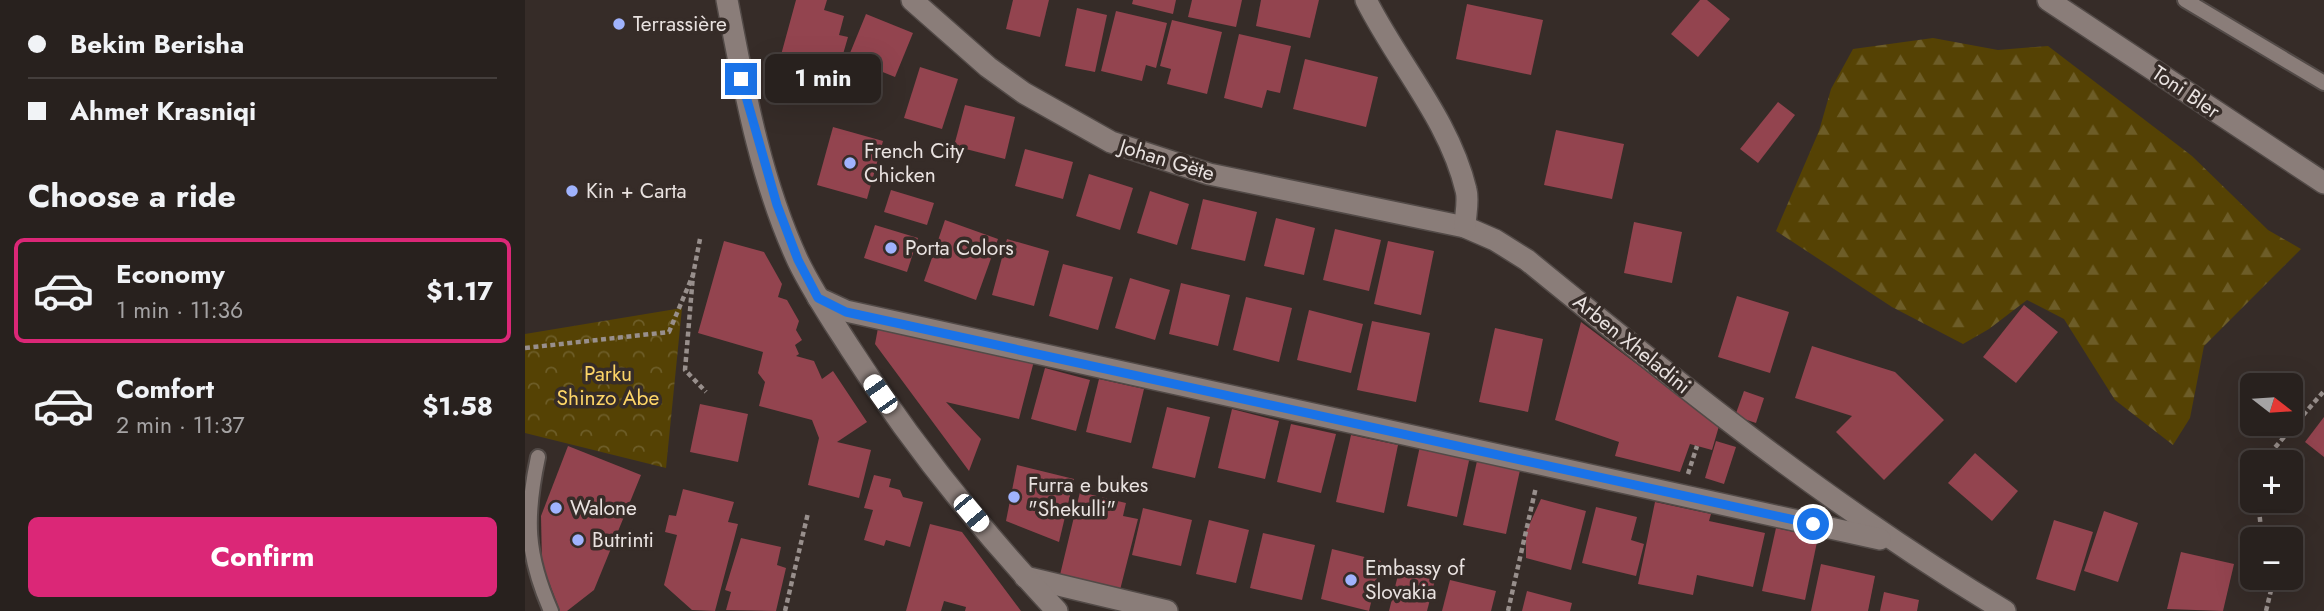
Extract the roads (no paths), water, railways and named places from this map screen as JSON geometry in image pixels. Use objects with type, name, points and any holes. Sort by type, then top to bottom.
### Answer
[{"type":"street","points":[[727,0],[741,79],[777,205],[798,260],[818,298],[921,452],[1025,577],[1057,611]]},
{"type":"street","name":"Johan Gëte","points":[[912,0],[1015,86],[1111,142],[1161,161],[1209,174],[1465,227]]},
{"type":"street","points":[[1366,0],[1404,68],[1437,115],[1467,191],[1465,227]]},
{"type":"street","name":"Toni Bler","points":[[2049,0],[2324,183]]},
{"type":"street","name":"Arben Xheladini","points":[[1465,227],[1495,240],[1527,260],[1807,481],[1893,541],[2005,611]]},
{"type":"street","points":[[818,298],[846,312],[1893,541]]},
{"type":"street","points":[[1025,577],[1167,611]]},
{"type":"lane","points":[[2185,0],[2324,83]]},
{"type":"lane","points":[[538,457],[527,509],[526,538],[533,565],[551,611]]},
{"type":"place","name":"Terrassière","points":[[619,24]]},
{"type":"place","name":"French City Chicken","points":[[850,163]]},
{"type":"place","name":"Kin + Carta","points":[[572,191]]},
{"type":"place","name":"Porta Colors","points":[[891,248]]},
{"type":"place","name":"Furra e bukes \"Shekulli\"","points":[[1014,497]]},
{"type":"place","name":"Walone","points":[[556,508]]},
{"type":"place","name":"Butrinti","points":[[578,540]]},
{"type":"place","name":"Embassy of Slovakia","points":[[1351,580]]},
{"type":"park label","name":"Parku Shinzo Abe","points":[[608,386]]}]
